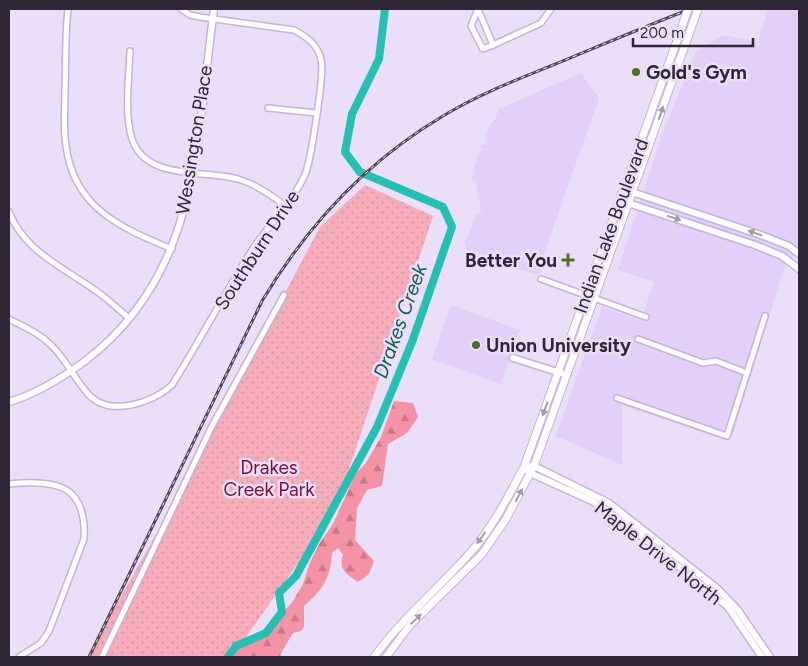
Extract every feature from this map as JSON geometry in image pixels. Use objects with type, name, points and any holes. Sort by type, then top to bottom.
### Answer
[{"type":"main road","name":"Indian Lake Boulevard","points":[[374,657],[393,631],[477,544],[497,517],[524,467],[688,9]]},
{"type":"main road","name":"Indian Lake Boulevard","points":[[386,657],[410,625],[482,554],[506,519],[532,470],[698,9]]},
{"type":"street","points":[[68,9],[64,121],[66,145],[74,174],[86,197],[109,218],[121,227],[172,249]]},
{"type":"street","name":"Southburn Drive","points":[[9,319],[41,336],[53,347],[89,396],[101,404],[131,405],[162,395],[172,385],[244,262],[306,173],[311,153],[322,80],[322,61],[316,47],[306,36],[294,30],[190,15],[181,9]]},
{"type":"street","name":"Wessington Place","points":[[9,402],[42,388],[71,371],[96,352],[129,318],[153,288],[180,230],[193,172],[214,9]]},
{"type":"street","points":[[477,10],[471,26],[483,49],[541,24],[551,9]]},
{"type":"street","points":[[477,10],[493,45]]},
{"type":"street","points":[[130,51],[129,127],[132,141],[149,161],[162,168],[240,179],[284,204]]},
{"type":"street","points":[[268,108],[316,113]]},
{"type":"street","points":[[799,254],[789,246],[761,235],[632,192],[621,194],[628,203],[755,245],[782,256],[799,269]]},
{"type":"street","points":[[9,212],[17,228],[29,244],[99,293],[129,318]]},
{"type":"street","points":[[541,279],[646,317]]},
{"type":"street","points":[[102,657],[212,426],[284,294]]},
{"type":"street","points":[[617,398],[727,436],[765,316]]},
{"type":"street","points":[[638,339],[703,363],[716,361],[747,373]]},
{"type":"street","points":[[513,358],[558,374],[567,375]]},
{"type":"street","name":"Maple Drive North","points":[[524,467],[594,498],[630,524],[730,605],[762,653],[770,657]]},
{"type":"street","points":[[9,484],[47,482],[63,486],[75,496],[83,510],[85,524],[84,539],[49,630],[41,642],[19,657]]},
{"type":"shaded area","points":[[768,9],[799,9],[799,248],[783,271],[733,435],[726,441],[622,405],[622,465],[556,436],[602,307],[641,320],[654,282],[618,270],[664,129],[696,51],[724,35],[758,42]]},
{"type":"shaded area","points":[[581,73],[599,98],[545,251],[540,274],[537,275],[466,249],[464,240],[467,238],[477,214],[480,215],[481,212],[476,180],[474,181],[471,178],[475,174],[474,167],[479,153],[483,149],[480,146],[486,142],[485,136],[499,109]]},
{"type":"shaded area","name":"Union University","points":[[451,305],[520,330],[501,384],[432,359]]},
{"type":"green space","name":"Drakes Creek Park","points":[[365,185],[433,216],[336,509],[232,657],[87,657],[177,497],[320,227]]},
{"type":"green space","points":[[394,401],[413,403],[418,417],[407,433],[388,444],[382,486],[367,490],[357,508],[355,540],[374,561],[369,574],[358,582],[347,574],[342,564],[343,555],[338,548],[332,553],[330,570],[325,582],[317,594],[304,606],[304,627],[301,631],[293,633],[280,655],[283,657],[228,657],[236,646],[266,633],[293,601],[303,584],[319,544],[333,524],[356,473],[366,463],[381,437]]},
{"type":"waterway","name":"Drakes Creek","points":[[228,657],[236,646],[266,633],[282,612],[279,593],[296,576],[377,427],[412,342],[452,227],[443,207],[360,172],[345,152],[352,114],[379,59],[385,9]]},
{"type":"railway","points":[[89,657],[262,301],[299,247],[341,197],[389,153],[456,108],[511,82],[690,9]]},
{"type":"place","name":"Gold's Gym","points":[[636,72]]},
{"type":"place","name":"Better You","points":[[568,260]]},
{"type":"place","name":"Union University","points":[[476,345]]}]
